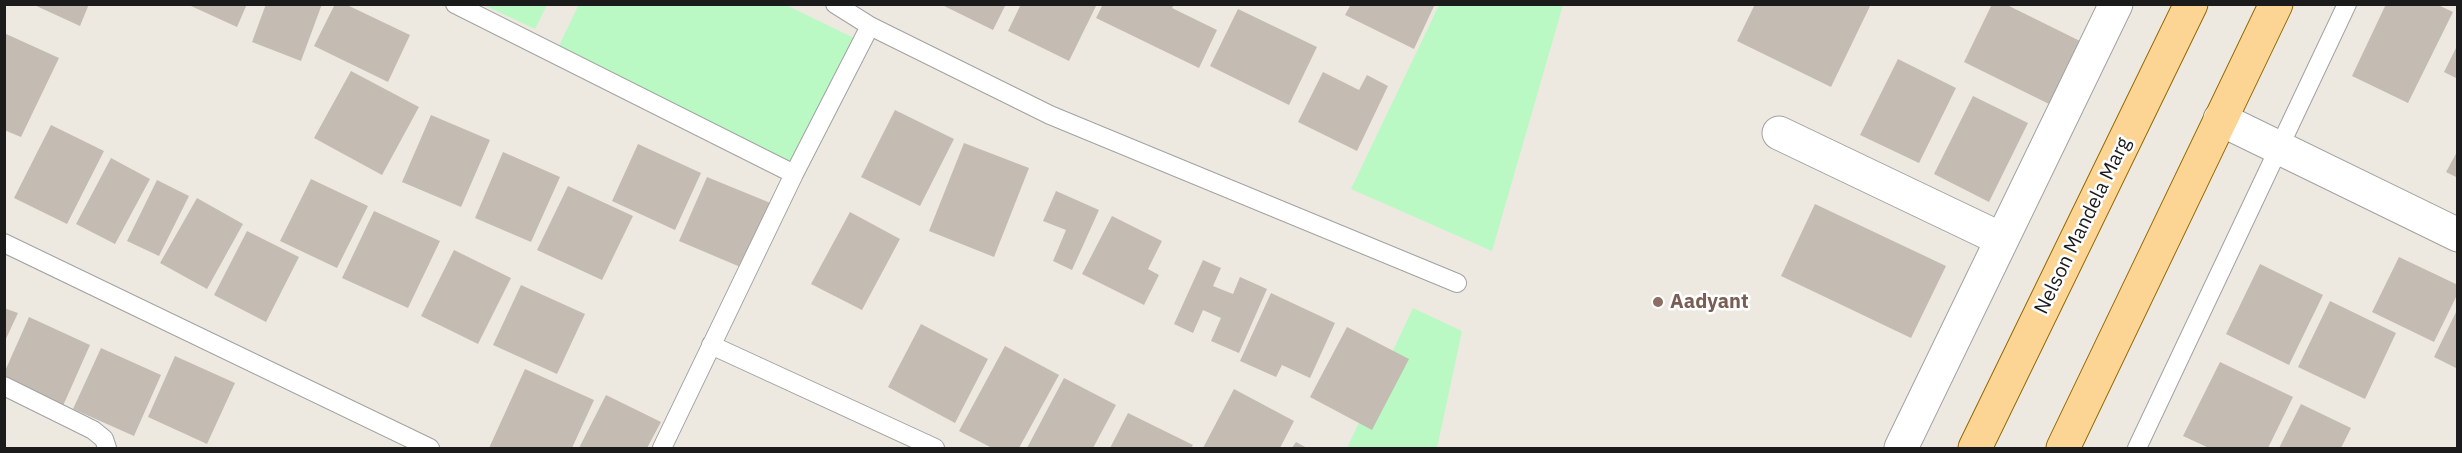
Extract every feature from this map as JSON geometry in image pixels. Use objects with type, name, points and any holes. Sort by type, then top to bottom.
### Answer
[{"type":"main road","name":"Nelson Mandela Marg","points":[[1976,448],[2191,4]]},
{"type":"main road","points":[[2063,448],[2276,4]]},
{"type":"street","points":[[1901,448],[2116,4]]},
{"type":"street","points":[[2220,119],[2457,235]]},
{"type":"street","points":[[1779,133],[2001,239]]},
{"type":"lane","points":[[455,4],[794,174]]},
{"type":"lane","points":[[835,4],[870,26],[1050,114],[1457,283]]},
{"type":"lane","points":[[2137,448],[2347,4]]},
{"type":"lane","points":[[662,448],[794,174],[870,26]]},
{"type":"lane","points":[[4,243],[430,448]]},
{"type":"lane","points":[[711,345],[935,448]]},
{"type":"lane","points":[[4,386],[93,430],[104,439],[107,448]]},
{"type":"green space","points":[[579,4],[786,5],[854,38],[791,163],[558,48]]},
{"type":"green space","points":[[484,5],[547,5],[535,29]]},
{"type":"green space","points":[[1439,5],[1563,5],[1492,251],[1351,189]]},
{"type":"green space","points":[[1413,308],[1462,331],[1437,448],[1347,448]]},
{"type":"building","points":[[32,4],[89,4],[80,26]]},
{"type":"building","points":[[192,4],[247,4],[237,27],[191,6]]},
{"type":"building","points":[[266,4],[322,4],[301,61],[252,42]]},
{"type":"building","points":[[335,4],[345,4],[410,35],[388,82],[314,46]]},
{"type":"building","points":[[940,4],[1006,4],[993,30]]},
{"type":"building","points":[[1021,4],[1097,4],[1069,61],[1008,31]]},
{"type":"building","points":[[1103,4],[1174,4],[1172,8],[1217,30],[1199,68],[1096,18]]},
{"type":"building","points":[[1351,4],[1435,4],[1414,49],[1345,15]]},
{"type":"building","points":[[1755,4],[1871,4],[1831,87],[1737,41]]},
{"type":"building","points":[[1992,4],[2005,4],[2080,41],[2049,104],[1964,62]]},
{"type":"building","points":[[2386,4],[2436,4],[2453,12],[2408,103],[2352,76]]},
{"type":"building","points":[[1238,9],[1317,47],[1289,105],[1210,66]]},
{"type":"building","points":[[4,33],[59,58],[21,137],[4,130]]},
{"type":"building","points":[[2458,44],[2458,79],[2444,72]]},
{"type":"building","points":[[1898,59],[1956,88],[1919,163],[1860,135]]},
{"type":"building","points":[[351,71],[419,107],[382,175],[314,138]]},
{"type":"building","points":[[1323,72],[1359,90],[1367,75],[1388,86],[1357,151],[1298,122]]},
{"type":"building","points":[[1973,96],[2028,123],[1989,202],[1934,174]]},
{"type":"building","points":[[895,110],[954,139],[920,206],[861,177]]},
{"type":"building","points":[[431,115],[490,140],[461,207],[402,182]]},
{"type":"building","points":[[51,125],[104,151],[67,224],[14,198]]},
{"type":"building","points":[[964,143],[1029,168],[994,257],[929,231]]},
{"type":"building","points":[[638,144],[701,173],[675,230],[612,201]]},
{"type":"building","points":[[2458,150],[2458,178],[2446,172]]},
{"type":"building","points":[[503,152],[560,177],[531,242],[475,218]]},
{"type":"building","points":[[111,158],[150,179],[115,244],[76,224]]},
{"type":"building","points":[[707,177],[773,204],[745,269],[679,241]]},
{"type":"building","points":[[311,179],[368,206],[337,268],[280,241]]},
{"type":"building","points":[[157,180],[189,196],[159,256],[127,241]]},
{"type":"building","points":[[568,186],[633,216],[602,280],[537,250]]},
{"type":"building","points":[[1056,191],[1099,210],[1072,270],[1053,261],[1066,230],[1043,221]]},
{"type":"building","points":[[197,198],[243,224],[207,289],[160,263]]},
{"type":"building","points":[[1815,204],[1946,266],[1911,338],[1781,276]]},
{"type":"building","points":[[374,211],[440,241],[408,308],[342,278]]},
{"type":"building","points":[[850,212],[900,239],[862,310],[811,284]]},
{"type":"building","points":[[1112,216],[1162,241],[1148,269],[1159,275],[1144,305],[1082,274]]},
{"type":"building","points":[[247,231],[299,257],[266,322],[214,295]]},
{"type":"building","points":[[454,250],[511,278],[478,344],[421,316]]},
{"type":"building","points":[[2399,257],[2458,285],[2458,293],[2434,342],[2372,312]]},
{"type":"building","points":[[1203,260],[1221,268],[1213,286],[1233,294],[1240,277],[1267,289],[1239,353],[1211,341],[1221,318],[1203,310],[1193,333],[1174,324]]},
{"type":"building","points":[[2260,264],[2323,295],[2289,365],[2226,334]]},
{"type":"building","points":[[521,285],[585,314],[557,374],[493,345]]},
{"type":"building","points":[[1271,293],[1335,323],[1310,378],[1282,365],[1276,377],[1240,361]]},
{"type":"building","points":[[2330,301],[2396,333],[2365,399],[2298,367]]},
{"type":"building","points":[[4,308],[18,313],[4,343]]},
{"type":"building","points":[[2458,308],[2458,369],[2434,357]]},
{"type":"building","points":[[29,317],[90,345],[62,408],[5,382],[5,371]]},
{"type":"building","points":[[921,324],[988,359],[955,423],[888,387]]},
{"type":"building","points":[[1347,327],[1409,359],[1372,430],[1310,397]]},
{"type":"building","points":[[1005,346],[1059,375],[1019,448],[992,448],[959,431]]},
{"type":"building","points":[[101,348],[161,375],[134,436],[73,409]]},
{"type":"building","points":[[175,356],[235,383],[207,444],[148,417]]},
{"type":"building","points":[[2220,362],[2293,397],[2268,448],[2209,448],[2183,436]]},
{"type":"building","points":[[525,369],[594,400],[572,448],[489,448]]},
{"type":"building","points":[[1064,378],[1116,405],[1093,448],[1027,448]]},
{"type":"building","points":[[1234,389],[1294,421],[1280,448],[1203,448]]},
{"type":"building","points":[[606,395],[661,422],[647,448],[579,448]]},
{"type":"building","points":[[2301,404],[2351,428],[2341,448],[2279,448]]},
{"type":"building","points":[[1128,413],[1193,445],[1191,448],[1110,448]]},
{"type":"building","points":[[1296,442],[1307,448],[1292,448]]},
{"type":"place","name":"Aadyant","points":[[1658,302]]}]
